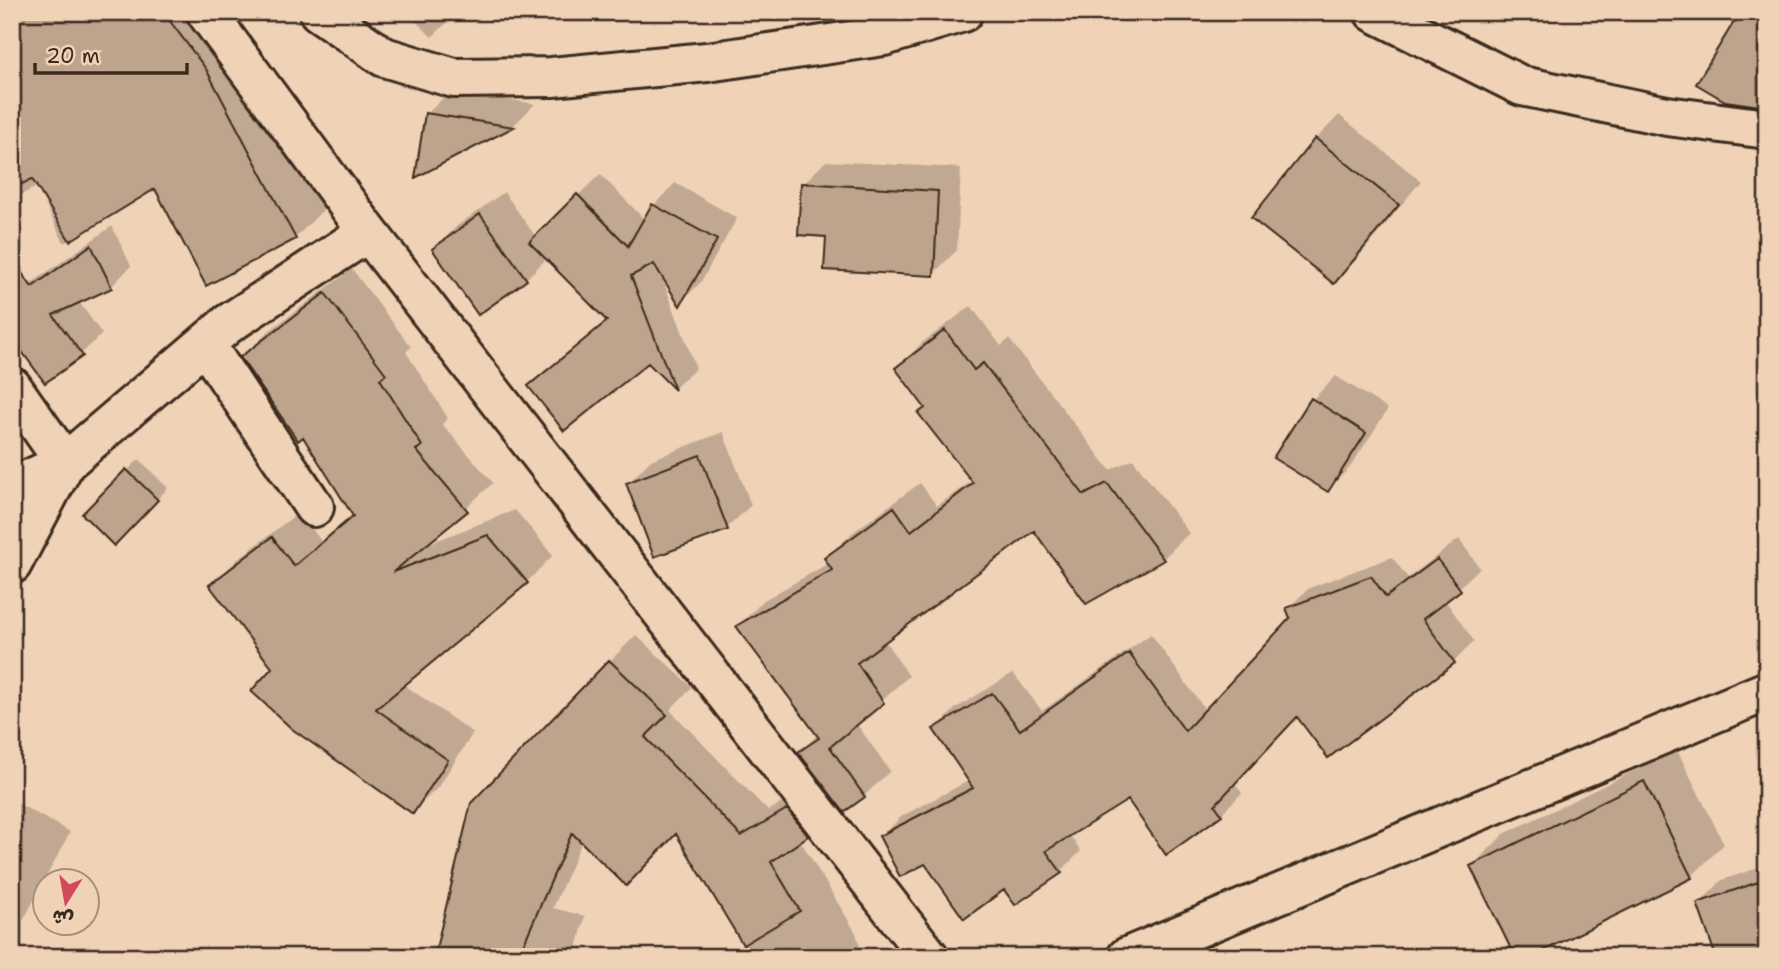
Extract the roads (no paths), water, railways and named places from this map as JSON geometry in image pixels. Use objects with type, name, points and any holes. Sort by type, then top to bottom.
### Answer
[{"type":"street","points":[[206,12],[368,232],[929,957]]},
{"type":"street","points":[[319,12],[384,57],[454,78],[468,78],[552,77],[707,62],[884,36],[963,12]]},
{"type":"street","points":[[1374,12],[1522,86],[1667,116],[1767,129]]},
{"type":"street","points":[[12,487],[65,463],[228,324],[368,232]]},
{"type":"street","points":[[205,344],[314,507]]},
{"type":"street","points":[[12,387],[65,463]]},
{"type":"street","points":[[12,564],[65,463]]},
{"type":"street","points":[[1127,957],[1767,691]]}]
